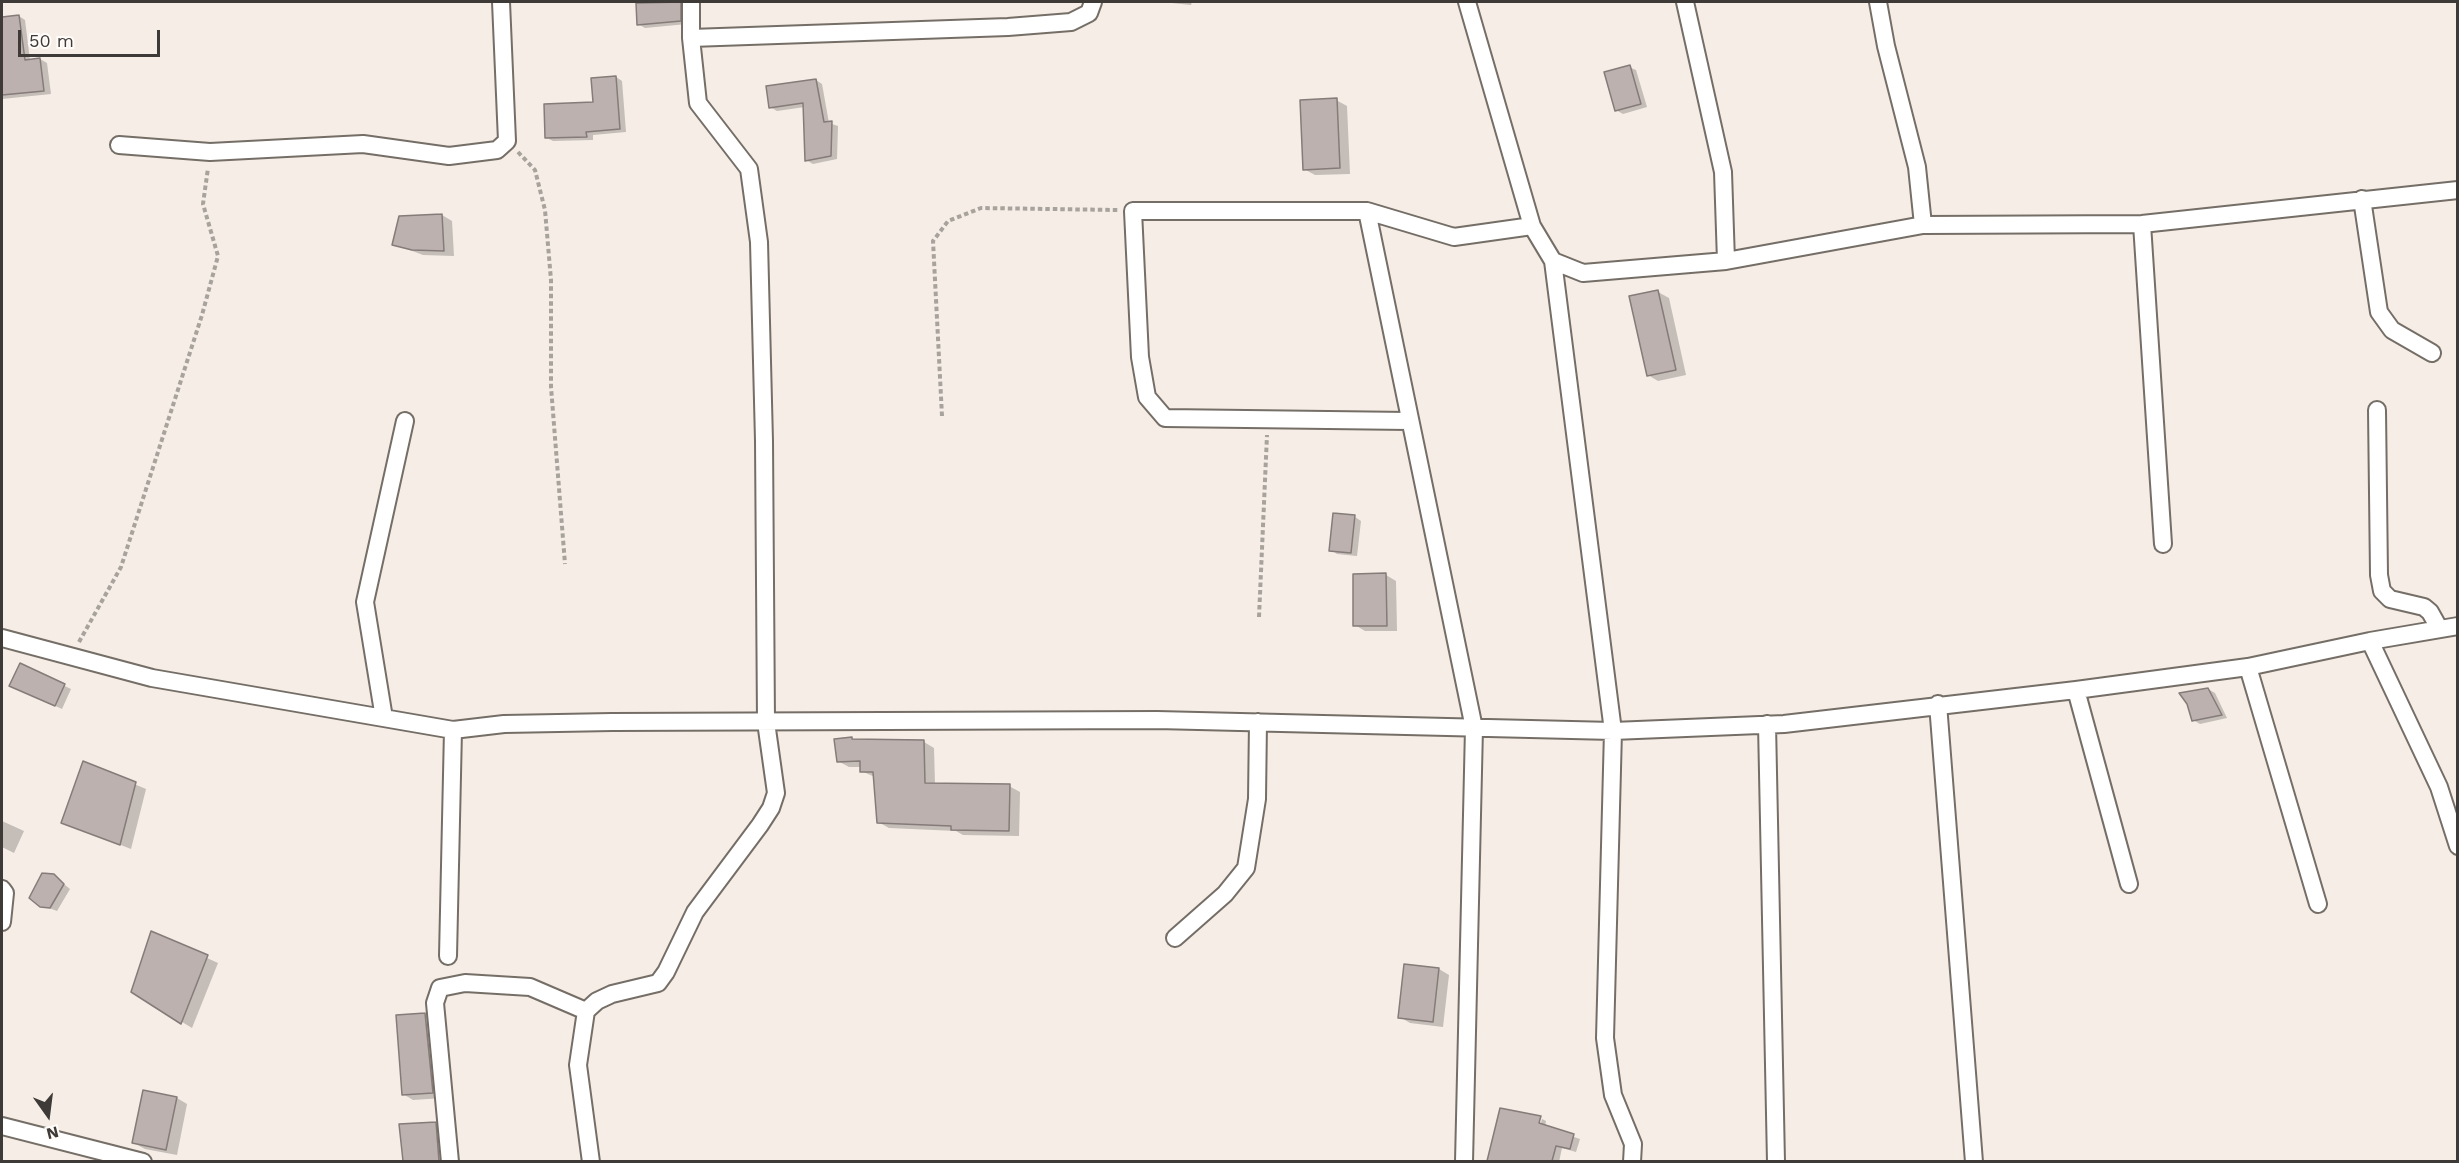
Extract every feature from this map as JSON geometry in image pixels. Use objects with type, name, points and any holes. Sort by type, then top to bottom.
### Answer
[{"type":"street","points":[[119,145],[210,152],[363,144],[449,156],[497,150],[507,141],[501,2]]},
{"type":"street","points":[[591,1161],[578,1065],[586,1011],[597,1001],[612,994],[658,983],[666,972],[695,912],[771,808],[776,793],[766,722],[764,441],[759,242],[749,169],[698,103],[691,38],[691,2]]},
{"type":"street","points":[[691,38],[1008,27],[1071,22],[1089,13],[1093,2]]},
{"type":"street","points":[[1467,2],[1532,226],[1552,261],[1613,731],[1605,1038],[1613,1095],[1633,1144],[1632,1161]]},
{"type":"street","points":[[1685,2],[1723,172],[1726,261]]},
{"type":"street","points":[[1878,2],[1886,46],[1917,167],[1923,225]]},
{"type":"street","points":[[1552,261],[1583,273],[1726,261],[1923,225],[2142,224],[2457,190]]},
{"type":"street","points":[[2361,199],[2379,312],[2392,330],[2432,352]]},
{"type":"street","points":[[1409,422],[1165,418],[1148,397],[1140,357],[1133,211],[1367,211],[1454,237],[1532,226]]},
{"type":"street","points":[[1367,211],[1474,728],[1464,1161]]},
{"type":"street","points":[[2142,224],[2163,544]]},
{"type":"street","points":[[2377,410],[2379,575],[2382,591],[2390,599],[2424,607],[2430,612],[2439,628]]},
{"type":"street","points":[[384,718],[365,602],[405,421]]},
{"type":"street","points":[[2,638],[152,678],[453,730],[515,723],[1157,720],[1613,731],[1767,724],[2076,690],[2248,667],[2370,640],[2457,626]]},
{"type":"street","points":[[2370,640],[2439,787],[2457,846]]},
{"type":"street","points":[[2248,667],[2318,904]]},
{"type":"street","points":[[2076,690],[2129,884]]},
{"type":"street","points":[[1938,704],[1974,1161]]},
{"type":"street","points":[[1175,938],[1225,894],[1246,867],[1257,799],[1258,722]]},
{"type":"street","points":[[1767,724],[1776,1161]]},
{"type":"street","points":[[448,956],[453,730]]},
{"type":"street","points":[[2,889],[5,893],[2,922]]},
{"type":"street","points":[[450,1161],[435,1003],[440,988],[465,983],[530,987],[586,1011]]},
{"type":"street","points":[[2,1126],[143,1161]]},
{"type":"path","points":[[507,141],[535,171],[545,210],[551,280],[551,387],[565,564]]},
{"type":"path","points":[[72,657],[121,567],[202,315],[218,256],[204,204],[210,152]]},
{"type":"path","points":[[942,416],[933,241],[948,220],[981,208],[1133,211]]},
{"type":"path","points":[[1259,617],[1267,419]]},
{"type":"building","points":[[681,2],[681,21],[637,25],[636,3]]},
{"type":"building","points":[[19,15],[25,60],[40,58],[44,91],[2,95],[2,17]]},
{"type":"building","points":[[1630,65],[1641,104],[1615,111],[1604,72]]},
{"type":"building","points":[[616,76],[620,129],[586,132],[587,137],[545,138],[544,104],[593,102],[591,78]]},
{"type":"building","points":[[816,79],[824,122],[832,121],[831,156],[805,161],[803,103],[769,108],[766,86]]},
{"type":"building","points":[[1337,98],[1340,168],[1303,170],[1300,100]]},
{"type":"building","points":[[442,214],[444,251],[412,250],[392,245],[399,216]]},
{"type":"building","points":[[1658,290],[1676,370],[1647,376],[1629,296]]},
{"type":"building","points":[[1333,513],[1355,515],[1351,553],[1329,551]]},
{"type":"building","points":[[1386,573],[1387,626],[1353,626],[1353,574]]},
{"type":"building","points":[[20,663],[65,684],[55,706],[9,686]]},
{"type":"building","points":[[2208,688],[2222,715],[2192,721],[2187,704],[2179,693]]},
{"type":"building","points":[[852,737],[852,739],[924,740],[925,783],[1010,784],[1009,831],[951,830],[951,826],[877,823],[873,772],[860,772],[860,761],[837,762],[834,739]]},
{"type":"building","points":[[83,761],[136,782],[120,845],[61,823]]},
{"type":"building","points":[[42,873],[54,874],[64,884],[50,908],[40,907],[29,898]]},
{"type":"building","points":[[151,931],[208,955],[181,1024],[131,992]]},
{"type":"building","points":[[1404,964],[1439,968],[1433,1022],[1398,1018]]},
{"type":"building","points":[[425,1013],[433,1093],[402,1095],[396,1015]]},
{"type":"building","points":[[143,1090],[177,1097],[166,1150],[132,1143]]},
{"type":"building","points":[[1500,1108],[1541,1116],[1539,1123],[1574,1134],[1570,1149],[1556,1146],[1552,1161],[1487,1161]]},
{"type":"building","points":[[436,1122],[439,1161],[403,1161],[399,1124]]}]
